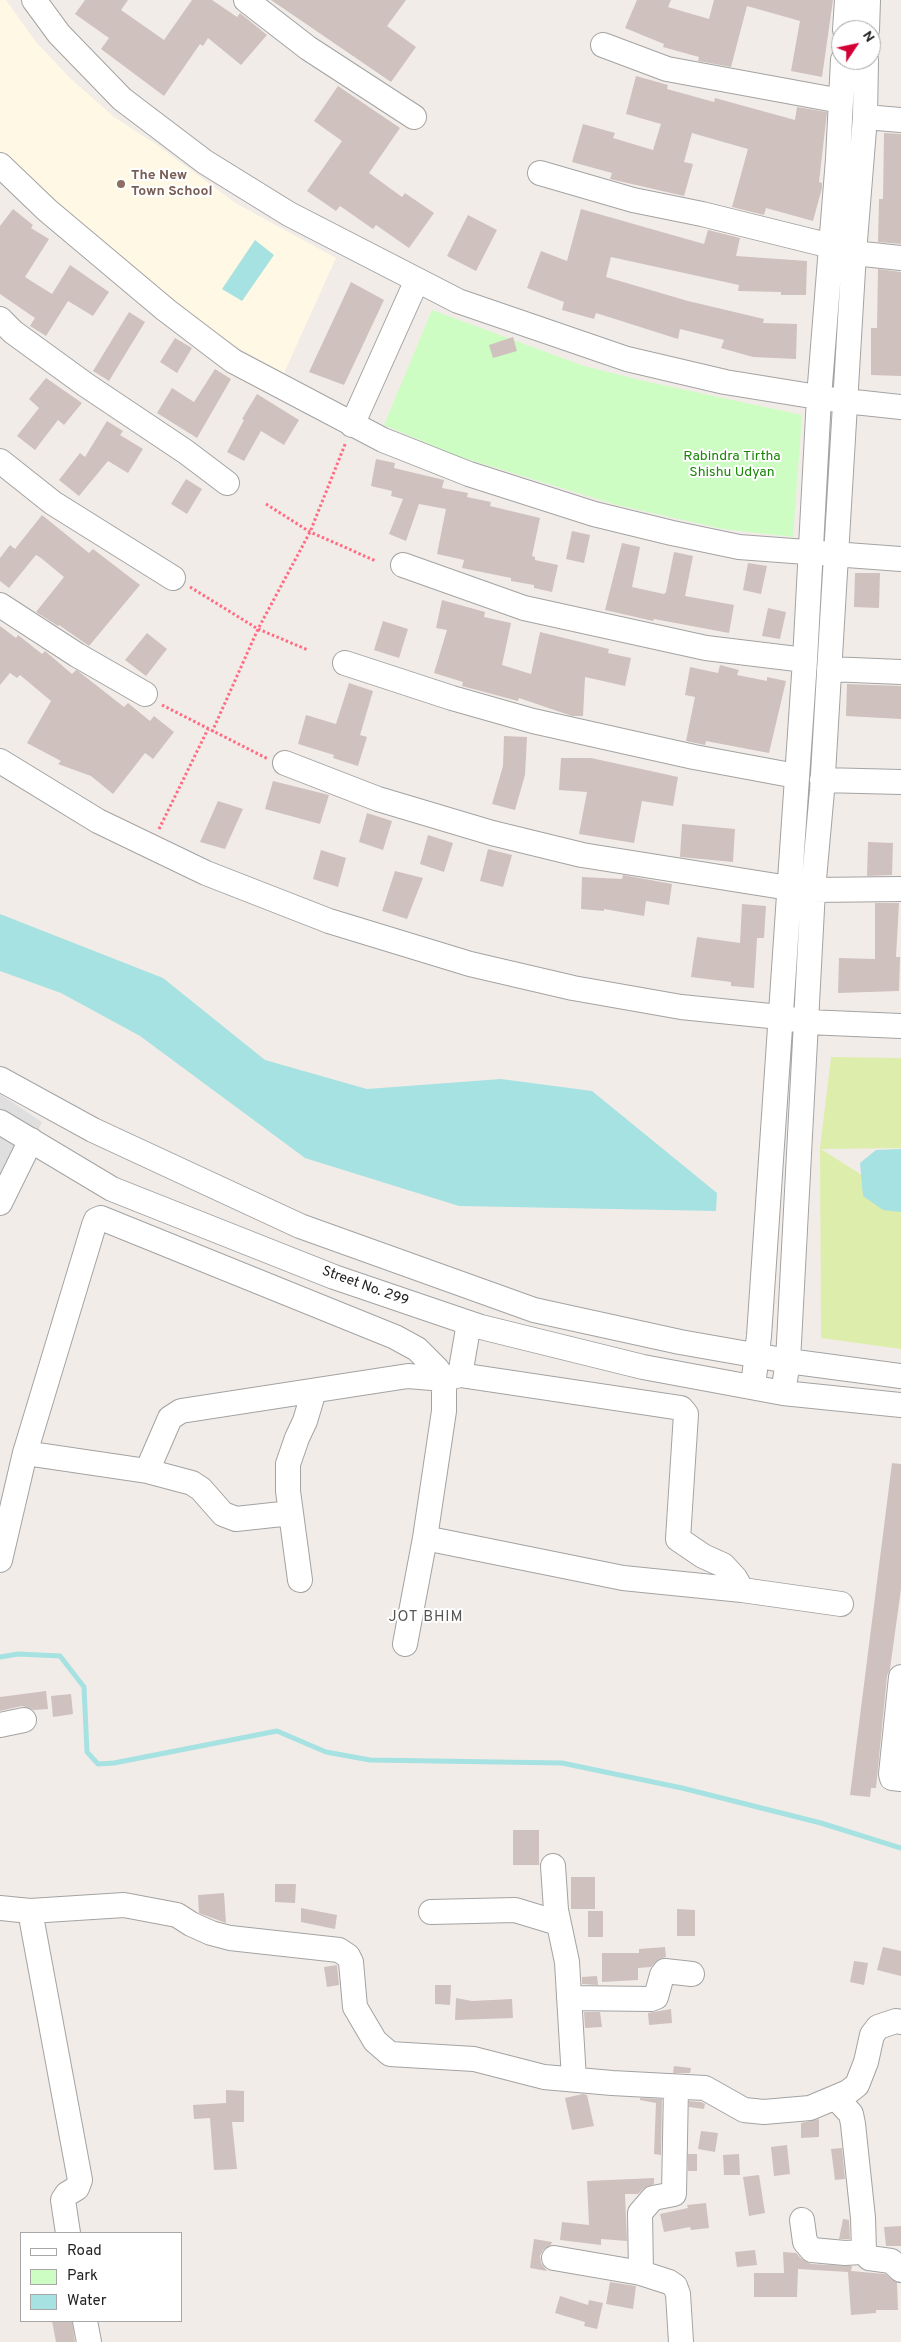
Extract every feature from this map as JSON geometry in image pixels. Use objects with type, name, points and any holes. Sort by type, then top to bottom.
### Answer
[{"type":"street","points":[[246,0],[308,48],[414,117]]},
{"type":"street","points":[[846,20],[847,0]]},
{"type":"street","points":[[867,20],[868,0]]},
{"type":"street","points":[[43,4],[58,34],[122,99],[205,162],[289,214],[458,301],[626,358],[724,382],[846,401],[901,407]]},
{"type":"street","points":[[604,45],[667,69],[841,101]]},
{"type":"street","points":[[753,1386],[768,1208],[805,660],[819,397],[843,70]]},
{"type":"street","points":[[783,1393],[788,1361],[813,890],[822,780],[854,253],[865,117],[866,70]]},
{"type":"street","points":[[865,117],[901,120]]},
{"type":"street","points":[[0,165],[47,210],[91,248],[166,310],[233,361],[383,440],[469,474],[594,514],[739,547],[901,558]]},
{"type":"street","points":[[540,173],[632,200],[702,214],[831,246]]},
{"type":"street","points":[[854,253],[901,258]]},
{"type":"street","points":[[352,425],[417,280]]},
{"type":"street","points":[[0,319],[13,332],[78,379],[186,452],[227,484]]},
{"type":"street","points":[[0,461],[53,503],[182,583]]},
{"type":"street","points":[[403,565],[524,608],[706,648],[805,660]]},
{"type":"street","points":[[0,605],[77,655],[151,698]]},
{"type":"street","points":[[345,663],[452,698],[533,721],[667,751],[796,776]]},
{"type":"street","points":[[829,669],[901,672]]},
{"type":"street","points":[[0,761],[98,821],[206,873],[329,922],[470,964],[573,988],[681,1006],[780,1017],[807,1022],[901,1026]]},
{"type":"street","points":[[280,762],[378,799],[492,833],[582,855],[789,888]]},
{"type":"street","points":[[822,780],[901,782]]},
{"type":"street","points":[[813,890],[901,889]]},
{"type":"street","points":[[0,1079],[93,1130],[300,1226],[534,1310],[680,1342],[757,1356],[901,1376]]},
{"type":"street","name":"Street No. 299","points":[[0,1122],[112,1189],[334,1277],[469,1323],[643,1367],[783,1393],[901,1405]]},
{"type":"street","points":[[0,1202],[31,1140]]},
{"type":"street","points":[[0,1560],[25,1453],[96,1220],[101,1218],[395,1338],[417,1349],[452,1377]]},
{"type":"street","points":[[405,1644],[425,1538],[444,1411],[452,1377],[469,1323]]},
{"type":"street","points":[[147,1471],[170,1418],[182,1411],[408,1376],[452,1377],[681,1408],[686,1414],[678,1539],[703,1556],[723,1565],[735,1578],[742,1590]]},
{"type":"street","points":[[300,1580],[291,1513],[288,1464],[305,1421],[314,1391]]},
{"type":"street","points":[[25,1453],[147,1471],[192,1483],[223,1514],[236,1519],[291,1513]]},
{"type":"street","points":[[425,1538],[623,1578],[742,1590],[841,1604]]},
{"type":"street","points":[[901,1685],[891,1774],[892,1778],[901,1779]]},
{"type":"street","points":[[0,1725],[24,1720]]},
{"type":"street","points":[[553,1866],[558,1923],[567,1962],[574,2080]]},
{"type":"street","points":[[0,1908],[30,1911],[124,1905],[177,1915],[211,1933],[230,1938],[339,1950],[348,1956],[351,1962],[355,2007],[376,2041],[390,2054],[474,2059],[496,2063],[527,2073],[574,2080],[705,2088],[744,2110],[764,2112],[810,2108],[848,2092],[857,2084],[866,2062],[872,2035],[878,2028],[896,2021],[901,2022]]},
{"type":"street","points":[[431,1912],[515,1910],[558,1923]]},
{"type":"street","points":[[30,1911],[80,2180],[77,2188],[67,2194],[63,2200],[68,2232]]},
{"type":"street","points":[[569,1998],[651,1999],[656,1997],[662,1975],[665,1971],[692,1974]]},
{"type":"street","points":[[641,2273],[640,2213],[653,2198],[674,2194],[676,2087]]},
{"type":"street","points":[[836,2098],[846,2108],[853,2124],[863,2218],[864,2250],[868,2258],[890,2261],[901,2270]]},
{"type":"street","points":[[802,2220],[805,2242],[812,2250],[846,2253],[864,2250]]},
{"type":"street","points":[[554,2258],[641,2273],[669,2282],[675,2286],[678,2294],[681,2342]]},
{"type":"street","points":[[85,2322],[89,2342]]},
{"type":"path","points":[[212,732],[258,629],[310,532],[352,425]]},
{"type":"path","points":[[266,504],[310,532],[376,561]]},
{"type":"path","points":[[182,583],[258,629],[308,650]]},
{"type":"path","points":[[151,698],[212,732],[280,762]]},
{"type":"path","points":[[159,829],[208,729]]},
{"type":"shaded area","name":"The New Town School","points":[[0,0],[6,0],[36,42],[71,79],[114,117],[157,145],[237,204],[336,258],[284,373],[242,350],[185,312],[45,196],[0,151]]},
{"type":"shaded area","points":[[0,1094],[42,1122],[0,1208]]},
{"type":"green space","name":"Rabindra Tirtha Shishu Udyan","points":[[432,310],[584,366],[802,415],[793,537],[723,529],[617,505],[457,456],[384,425]]},
{"type":"green space","points":[[831,1057],[901,1058],[901,1148],[821,1149],[901,1200],[901,1349],[821,1338],[820,1148]]},
{"type":"water","points":[[255,240],[274,255],[242,301],[222,289]]},
{"type":"water","points":[[0,914],[163,978],[265,1060],[367,1089],[501,1079],[592,1091],[717,1193],[716,1211],[459,1206],[305,1158],[140,1036],[61,993],[0,971]]},
{"type":"water","points":[[901,1149],[901,1212],[883,1210],[863,1196],[860,1163],[876,1150]]},
{"type":"building","points":[[85,0],[128,0],[121,10],[164,40],[192,0],[212,0],[237,17],[240,13],[267,35],[241,65],[208,38],[203,46],[200,44],[164,96],[101,49],[109,38],[75,14]]},
{"type":"building","points":[[271,0],[406,0],[387,26],[416,47],[391,82]]},
{"type":"building","points":[[637,0],[671,0],[668,7],[709,19],[714,0],[833,0],[822,77],[791,71],[800,21],[747,6],[731,67],[698,61],[699,57],[663,47],[664,44],[625,28]]},
{"type":"building","points":[[636,76],[668,85],[667,89],[714,102],[715,98],[795,120],[797,107],[827,112],[819,182],[822,183],[822,188],[813,221],[766,208],[764,215],[732,207],[748,149],[692,133],[684,162],[693,164],[684,196],[610,179],[612,173],[572,162],[583,124],[615,133],[613,138],[653,150],[661,124],[626,114]]},
{"type":"building","points":[[338,86],[400,128],[369,173],[402,197],[405,193],[434,213],[409,248],[376,225],[373,229],[340,206],[336,211],[307,191],[342,141],[314,121]]},
{"type":"building","points":[[884,133],[901,134],[901,244],[878,242],[879,199],[883,199]]},
{"type":"building","points":[[13,209],[33,225],[31,228],[49,239],[25,277],[52,294],[70,265],[109,292],[93,316],[68,301],[46,336],[30,326],[35,318],[0,294],[0,226]]},
{"type":"building","points":[[581,209],[704,244],[708,230],[740,238],[736,256],[807,261],[806,295],[781,295],[781,292],[738,291],[739,285],[611,257],[606,277],[688,301],[764,319],[763,323],[797,324],[796,359],[753,357],[721,348],[724,340],[680,329],[678,339],[596,313],[594,319],[562,310],[564,302],[527,288],[541,251],[567,261]]},
{"type":"building","points":[[468,215],[497,230],[476,271],[447,256]]},
{"type":"building","points":[[878,269],[901,272],[901,376],[871,375],[871,328],[877,328]]},
{"type":"building","points":[[351,282],[384,300],[344,385],[309,372]]},
{"type":"building","points":[[129,312],[145,322],[109,381],[93,371]]},
{"type":"building","points":[[513,337],[517,351],[493,358],[489,345]]},
{"type":"building","points":[[175,338],[192,348],[177,373],[160,362]]},
{"type":"building","points":[[215,369],[231,379],[197,438],[157,413],[172,388],[194,402]]},
{"type":"building","points":[[46,378],[82,403],[64,425],[58,420],[35,450],[17,436],[39,408],[29,399]]},
{"type":"building","points":[[257,394],[299,420],[284,445],[261,431],[244,461],[227,452],[244,420],[242,419]]},
{"type":"building","points":[[107,421],[123,431],[120,435],[143,449],[128,473],[108,461],[79,496],[59,480],[80,453],[85,457]]},
{"type":"building","points":[[376,459],[395,463],[394,468],[444,480],[442,488],[468,493],[467,497],[491,502],[490,506],[540,518],[532,556],[535,557],[535,560],[558,565],[552,592],[534,588],[534,585],[511,581],[511,578],[462,568],[464,560],[437,554],[446,509],[419,504],[406,541],[389,534],[403,499],[391,496],[392,491],[371,486]]},
{"type":"building","points":[[186,479],[202,489],[187,514],[171,504]]},
{"type":"building","points":[[42,515],[89,553],[93,549],[140,585],[89,646],[36,612],[64,577],[41,558],[36,555],[9,588],[0,581],[0,558],[10,545],[15,549]]},
{"type":"building","points":[[572,531],[590,535],[584,563],[566,559]]},
{"type":"building","points":[[622,543],[640,547],[632,587],[664,594],[674,552],[693,556],[685,596],[734,605],[729,633],[654,619],[653,621],[605,610]]},
{"type":"building","points":[[748,563],[767,566],[761,594],[743,590]]},
{"type":"building","points":[[855,573],[880,573],[879,608],[854,607]]},
{"type":"building","points":[[442,600],[485,612],[484,617],[511,623],[502,665],[531,674],[540,632],[609,649],[608,653],[631,658],[625,686],[585,677],[583,716],[572,716],[519,698],[518,701],[462,686],[463,682],[434,673],[447,630],[436,628]]},
{"type":"building","points":[[768,608],[786,612],[780,639],[762,636]]},
{"type":"building","points":[[383,621],[408,629],[399,658],[374,650]]},
{"type":"building","points":[[0,626],[16,638],[18,635],[42,654],[45,651],[72,674],[76,670],[78,671],[124,707],[128,703],[150,721],[154,716],[174,732],[153,759],[145,753],[113,794],[91,776],[58,764],[61,761],[27,743],[51,701],[20,675],[17,678],[10,673],[0,685]]},
{"type":"building","points":[[147,633],[167,649],[146,676],[125,660]]},
{"type":"building","points":[[720,665],[739,670],[737,675],[767,681],[767,677],[786,681],[769,753],[706,741],[705,745],[686,741],[695,697],[685,695],[690,667],[718,673]]},
{"type":"building","points":[[349,683],[373,691],[360,735],[367,737],[358,766],[333,758],[334,755],[298,744],[306,715],[336,724]]},
{"type":"building","points":[[847,684],[901,686],[901,719],[846,716]]},
{"type":"building","points":[[504,736],[527,737],[525,775],[515,810],[492,804],[503,766]]},
{"type":"building","points":[[561,758],[591,758],[678,777],[673,806],[642,801],[634,843],[579,834],[587,792],[559,790]]},
{"type":"building","points":[[273,781],[329,795],[320,824],[265,809]]},
{"type":"building","points":[[218,801],[243,809],[225,849],[200,842]]},
{"type":"building","points":[[367,813],[392,821],[383,850],[359,842]]},
{"type":"building","points":[[682,824],[735,829],[733,862],[680,857]]},
{"type":"building","points":[[428,835],[453,843],[444,872],[420,864]]},
{"type":"building","points":[[868,842],[893,843],[892,875],[867,876]]},
{"type":"building","points":[[488,849],[512,855],[503,887],[480,881]]},
{"type":"building","points":[[321,850],[346,858],[338,887],[313,879]]},
{"type":"building","points":[[395,871],[423,878],[407,919],[382,911]]},
{"type":"building","points":[[623,875],[672,884],[669,905],[646,901],[644,916],[604,909],[604,911],[581,909],[582,877],[622,879]]},
{"type":"building","points":[[875,903],[899,903],[896,957],[900,957],[899,991],[838,993],[839,958],[875,959]]},
{"type":"building","points":[[742,904],[766,906],[764,938],[757,938],[754,988],[731,986],[731,982],[691,977],[697,937],[740,943]]},
{"type":"building","points":[[892,1463],[901,1464],[901,1589],[890,1669],[887,1676],[876,1788],[871,1788],[870,1797],[850,1795]]},
{"type":"building","points":[[46,1691],[48,1709],[34,1710],[22,1706],[0,1711],[0,1697]]},
{"type":"building","points":[[71,1694],[73,1714],[53,1717],[51,1696]]},
{"type":"building","points":[[513,1830],[539,1830],[539,1865],[513,1865]]},
{"type":"building","points":[[571,1877],[595,1877],[595,1909],[571,1909]]},
{"type":"building","points":[[275,1884],[296,1884],[295,1903],[275,1902]]},
{"type":"building","points":[[224,1893],[226,1923],[199,1913],[198,1895]]},
{"type":"building","points":[[301,1908],[337,1915],[335,1929],[301,1922]]},
{"type":"building","points":[[677,1909],[695,1910],[695,1936],[677,1936]]},
{"type":"building","points":[[588,1911],[603,1911],[603,1937],[588,1937]]},
{"type":"building","points":[[665,1947],[666,1957],[659,1959],[651,1967],[638,1968],[638,1980],[602,1982],[602,1953],[639,1953],[639,1949]]},
{"type":"building","points":[[883,1947],[901,1951],[901,1976],[877,1970]]},
{"type":"building","points":[[854,1961],[868,1963],[864,1985],[850,1982]]},
{"type":"building","points":[[337,1965],[339,1985],[327,1987],[324,1967]]},
{"type":"building","points":[[597,1976],[598,1985],[582,1984],[582,1977]]},
{"type":"building","points":[[435,1985],[451,1985],[450,2005],[435,2004]]},
{"type":"building","points":[[456,1998],[472,2001],[512,1999],[513,2018],[455,2020]]},
{"type":"building","points":[[671,2009],[672,2023],[649,2025],[648,2013]]},
{"type":"building","points":[[584,2012],[600,2012],[602,2027],[585,2028]]},
{"type":"building","points":[[674,2066],[691,2068],[690,2073],[673,2073]]},
{"type":"building","points":[[226,2090],[244,2091],[244,2122],[232,2122],[237,2169],[214,2170],[210,2118],[194,2119],[193,2105],[226,2103]]},
{"type":"building","points":[[583,2094],[587,2095],[594,2126],[572,2130],[565,2098]]},
{"type":"building","points":[[640,2098],[662,2099],[661,2155],[654,2154],[656,2103],[640,2100]]},
{"type":"building","points":[[689,2101],[705,2104],[704,2109],[689,2107]]},
{"type":"building","points":[[819,2119],[819,2137],[801,2138],[801,2123]]},
{"type":"building","points":[[701,2131],[718,2133],[715,2152],[698,2149]]},
{"type":"building","points":[[787,2145],[790,2174],[774,2176],[771,2147]]},
{"type":"building","points":[[842,2148],[845,2179],[835,2180],[831,2149]]},
{"type":"building","points":[[688,2154],[697,2154],[697,2171],[688,2171]]},
{"type":"building","points":[[739,2154],[740,2175],[724,2175],[723,2155]]},
{"type":"building","points":[[759,2175],[765,2213],[749,2216],[743,2177]]},
{"type":"building","points":[[654,2178],[654,2184],[643,2189],[638,2194],[625,2194],[627,2241],[601,2239],[601,2245],[560,2240],[562,2222],[589,2225],[587,2181]]},
{"type":"building","points":[[706,2203],[709,2228],[691,2230],[690,2227],[664,2232],[660,2214],[688,2208],[687,2205]]},
{"type":"building","points":[[843,2219],[849,2220],[850,2239],[839,2239]]},
{"type":"building","points":[[901,2226],[901,2246],[886,2246],[884,2227]]},
{"type":"building","points":[[534,2239],[552,2242],[551,2245],[543,2250],[540,2256],[541,2263],[547,2271],[530,2268]]},
{"type":"building","points":[[755,2250],[757,2265],[737,2267],[735,2252]]},
{"type":"building","points":[[783,2252],[796,2253],[811,2264],[852,2266],[851,2271],[885,2274],[897,2283],[898,2310],[876,2310],[876,2313],[851,2315],[848,2272],[798,2269],[797,2297],[754,2297],[754,2273],[784,2273]]},
{"type":"building","points":[[610,2282],[636,2286],[633,2309],[606,2304]]},
{"type":"building","points":[[560,2296],[588,2305],[589,2300],[603,2303],[597,2329],[584,2326],[585,2322],[555,2313]]},
{"type":"building","points":[[52,2322],[72,2322],[75,2342],[56,2342]]},
{"type":"waterway","points":[[0,1657],[18,1654],[60,1656],[84,1687],[87,1752],[98,1764],[114,1763],[277,1731],[326,1752],[370,1760],[562,1763],[682,1788],[821,1823],[901,1848]]},
{"type":"place","name":"The New Town School","points":[[121,184]]},
{"type":"district","name":"JOT BHIM","points":[[426,1618]]}]
